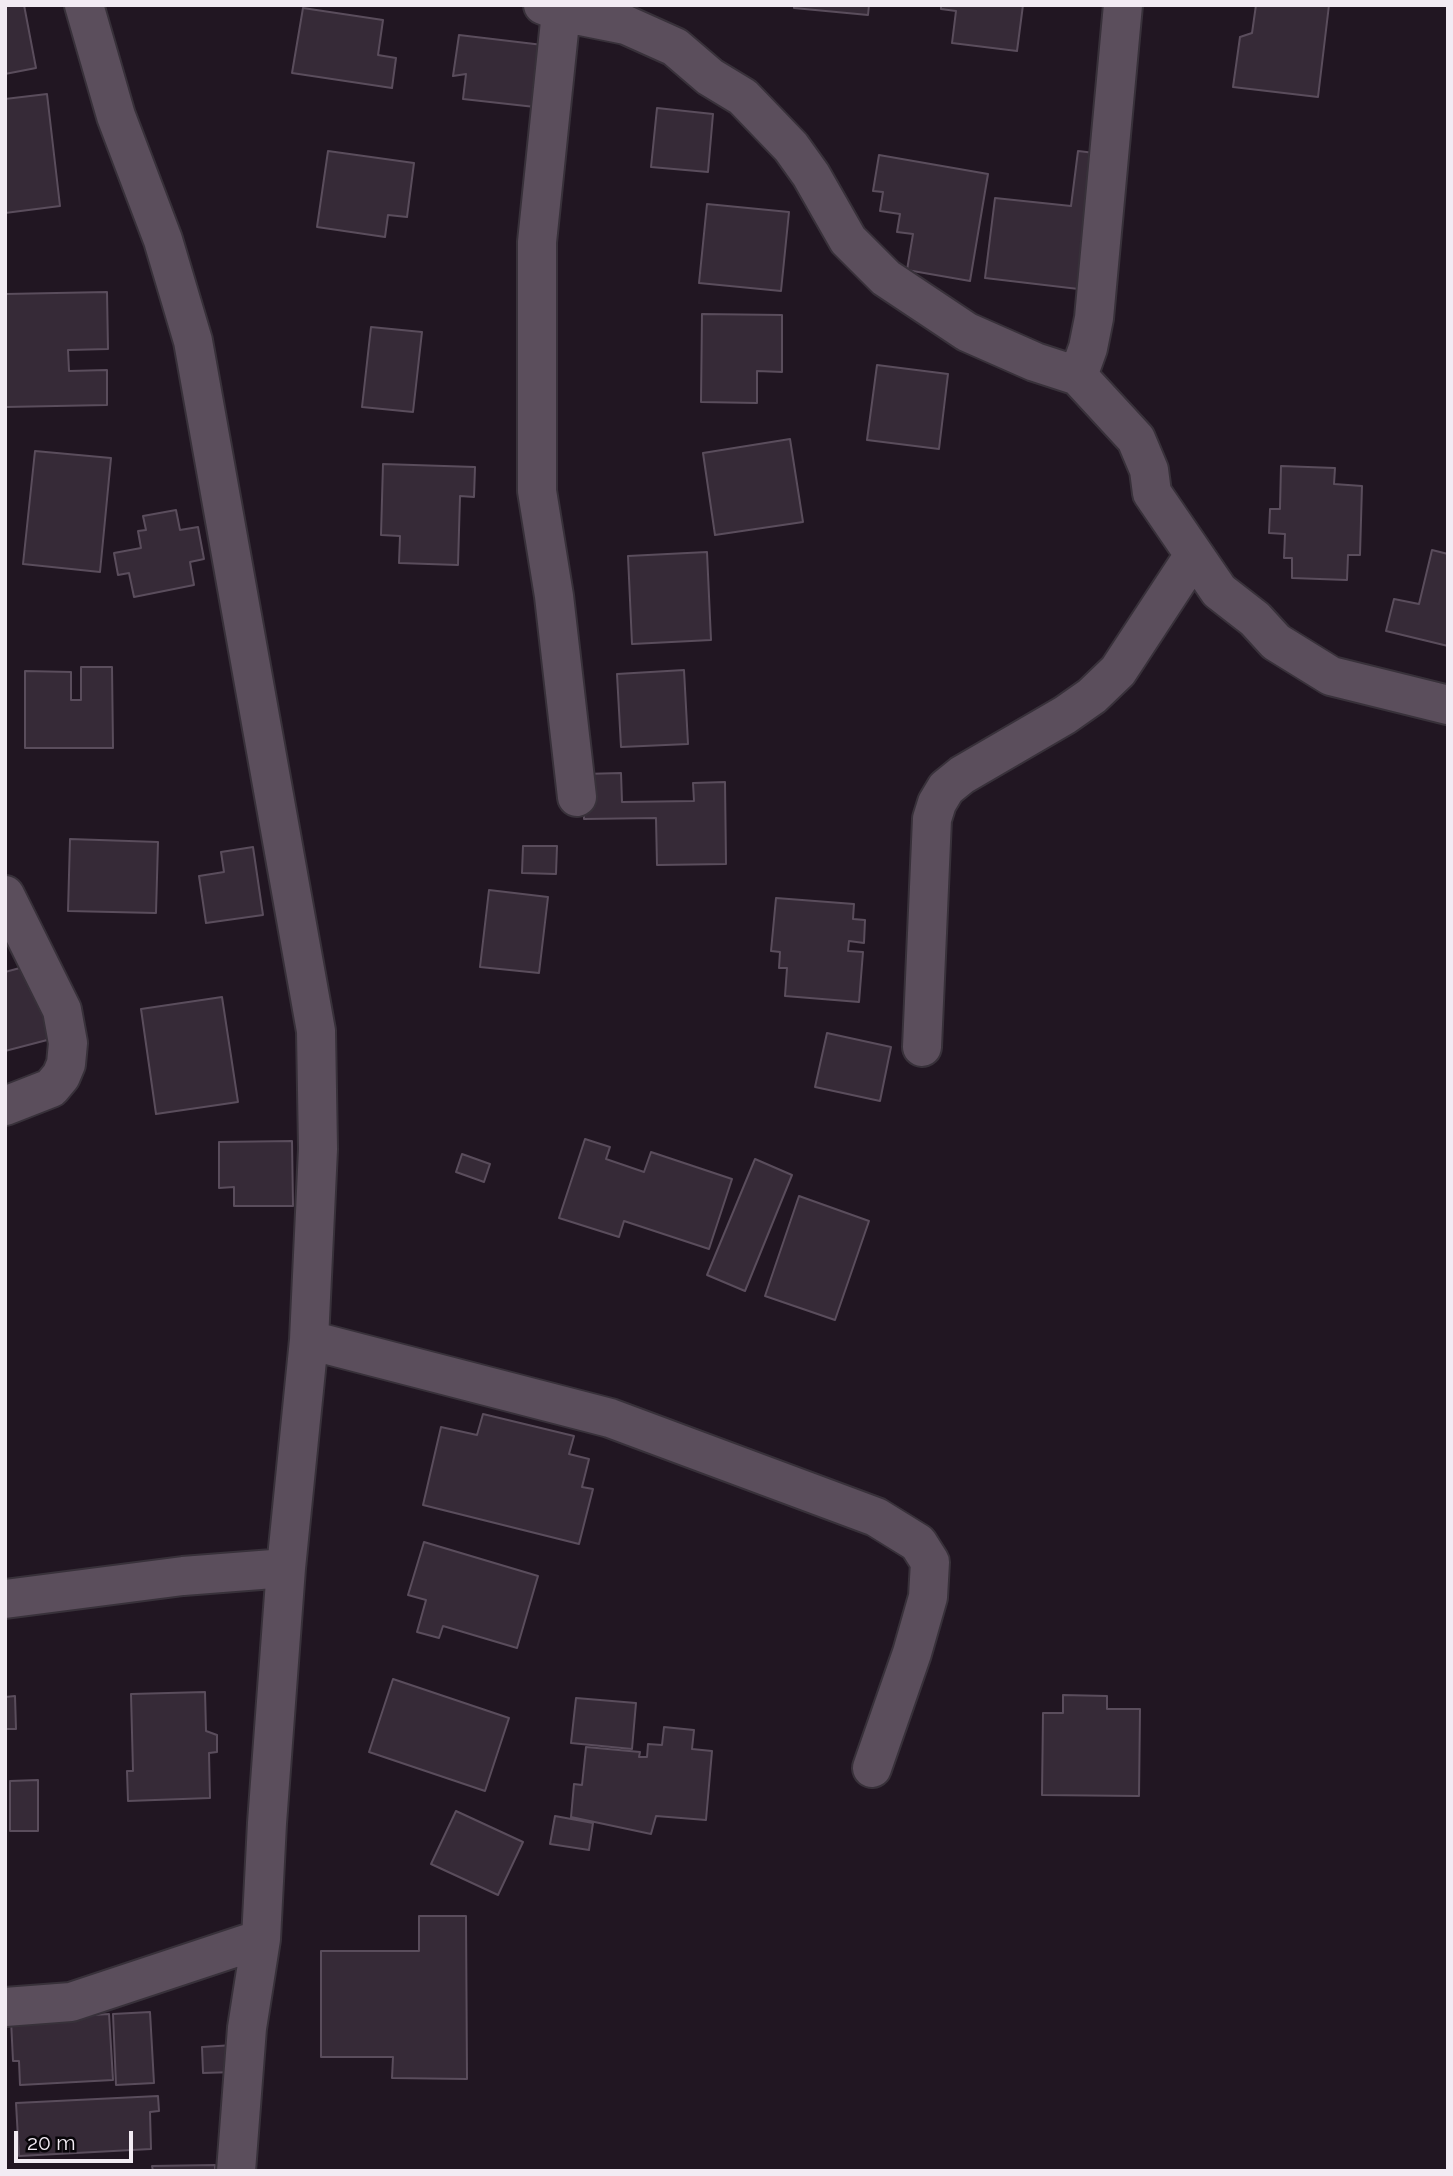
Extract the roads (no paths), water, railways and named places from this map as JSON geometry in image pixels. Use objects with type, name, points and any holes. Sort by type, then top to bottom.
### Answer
[{"type":"street","points":[[84,5],[116,116],[163,240],[193,341],[316,1031],[317,1123],[309,1340],[286,1569],[261,1939],[247,2028],[236,2171]]},
{"type":"street","points":[[1078,376],[1088,348],[1094,318],[1123,5]]},
{"type":"street","points":[[577,796],[554,596],[537,491],[537,242],[552,8],[626,25],[675,47],[710,77],[743,97],[791,147],[811,175],[848,240],[886,278],[967,332],[1035,362],[1078,376],[1136,439],[1149,470],[1152,493],[1219,591],[1255,619],[1276,642],[1331,676],[1448,705]]},
{"type":"street","points":[[922,1047],[932,819],[937,803],[946,788],[962,775],[1065,715],[1092,696],[1118,671],[1194,555]]},
{"type":"street","points":[[5,895],[62,1010],[68,1043],[66,1064],[61,1076],[51,1088],[5,1106]]},
{"type":"street","points":[[309,1340],[610,1418],[876,1517],[918,1543],[930,1562],[928,1597],[912,1653],[872,1768]]},
{"type":"street","points":[[5,1599],[183,1576],[286,1569]]},
{"type":"street","points":[[5,2007],[71,2002],[261,1939]]}]
